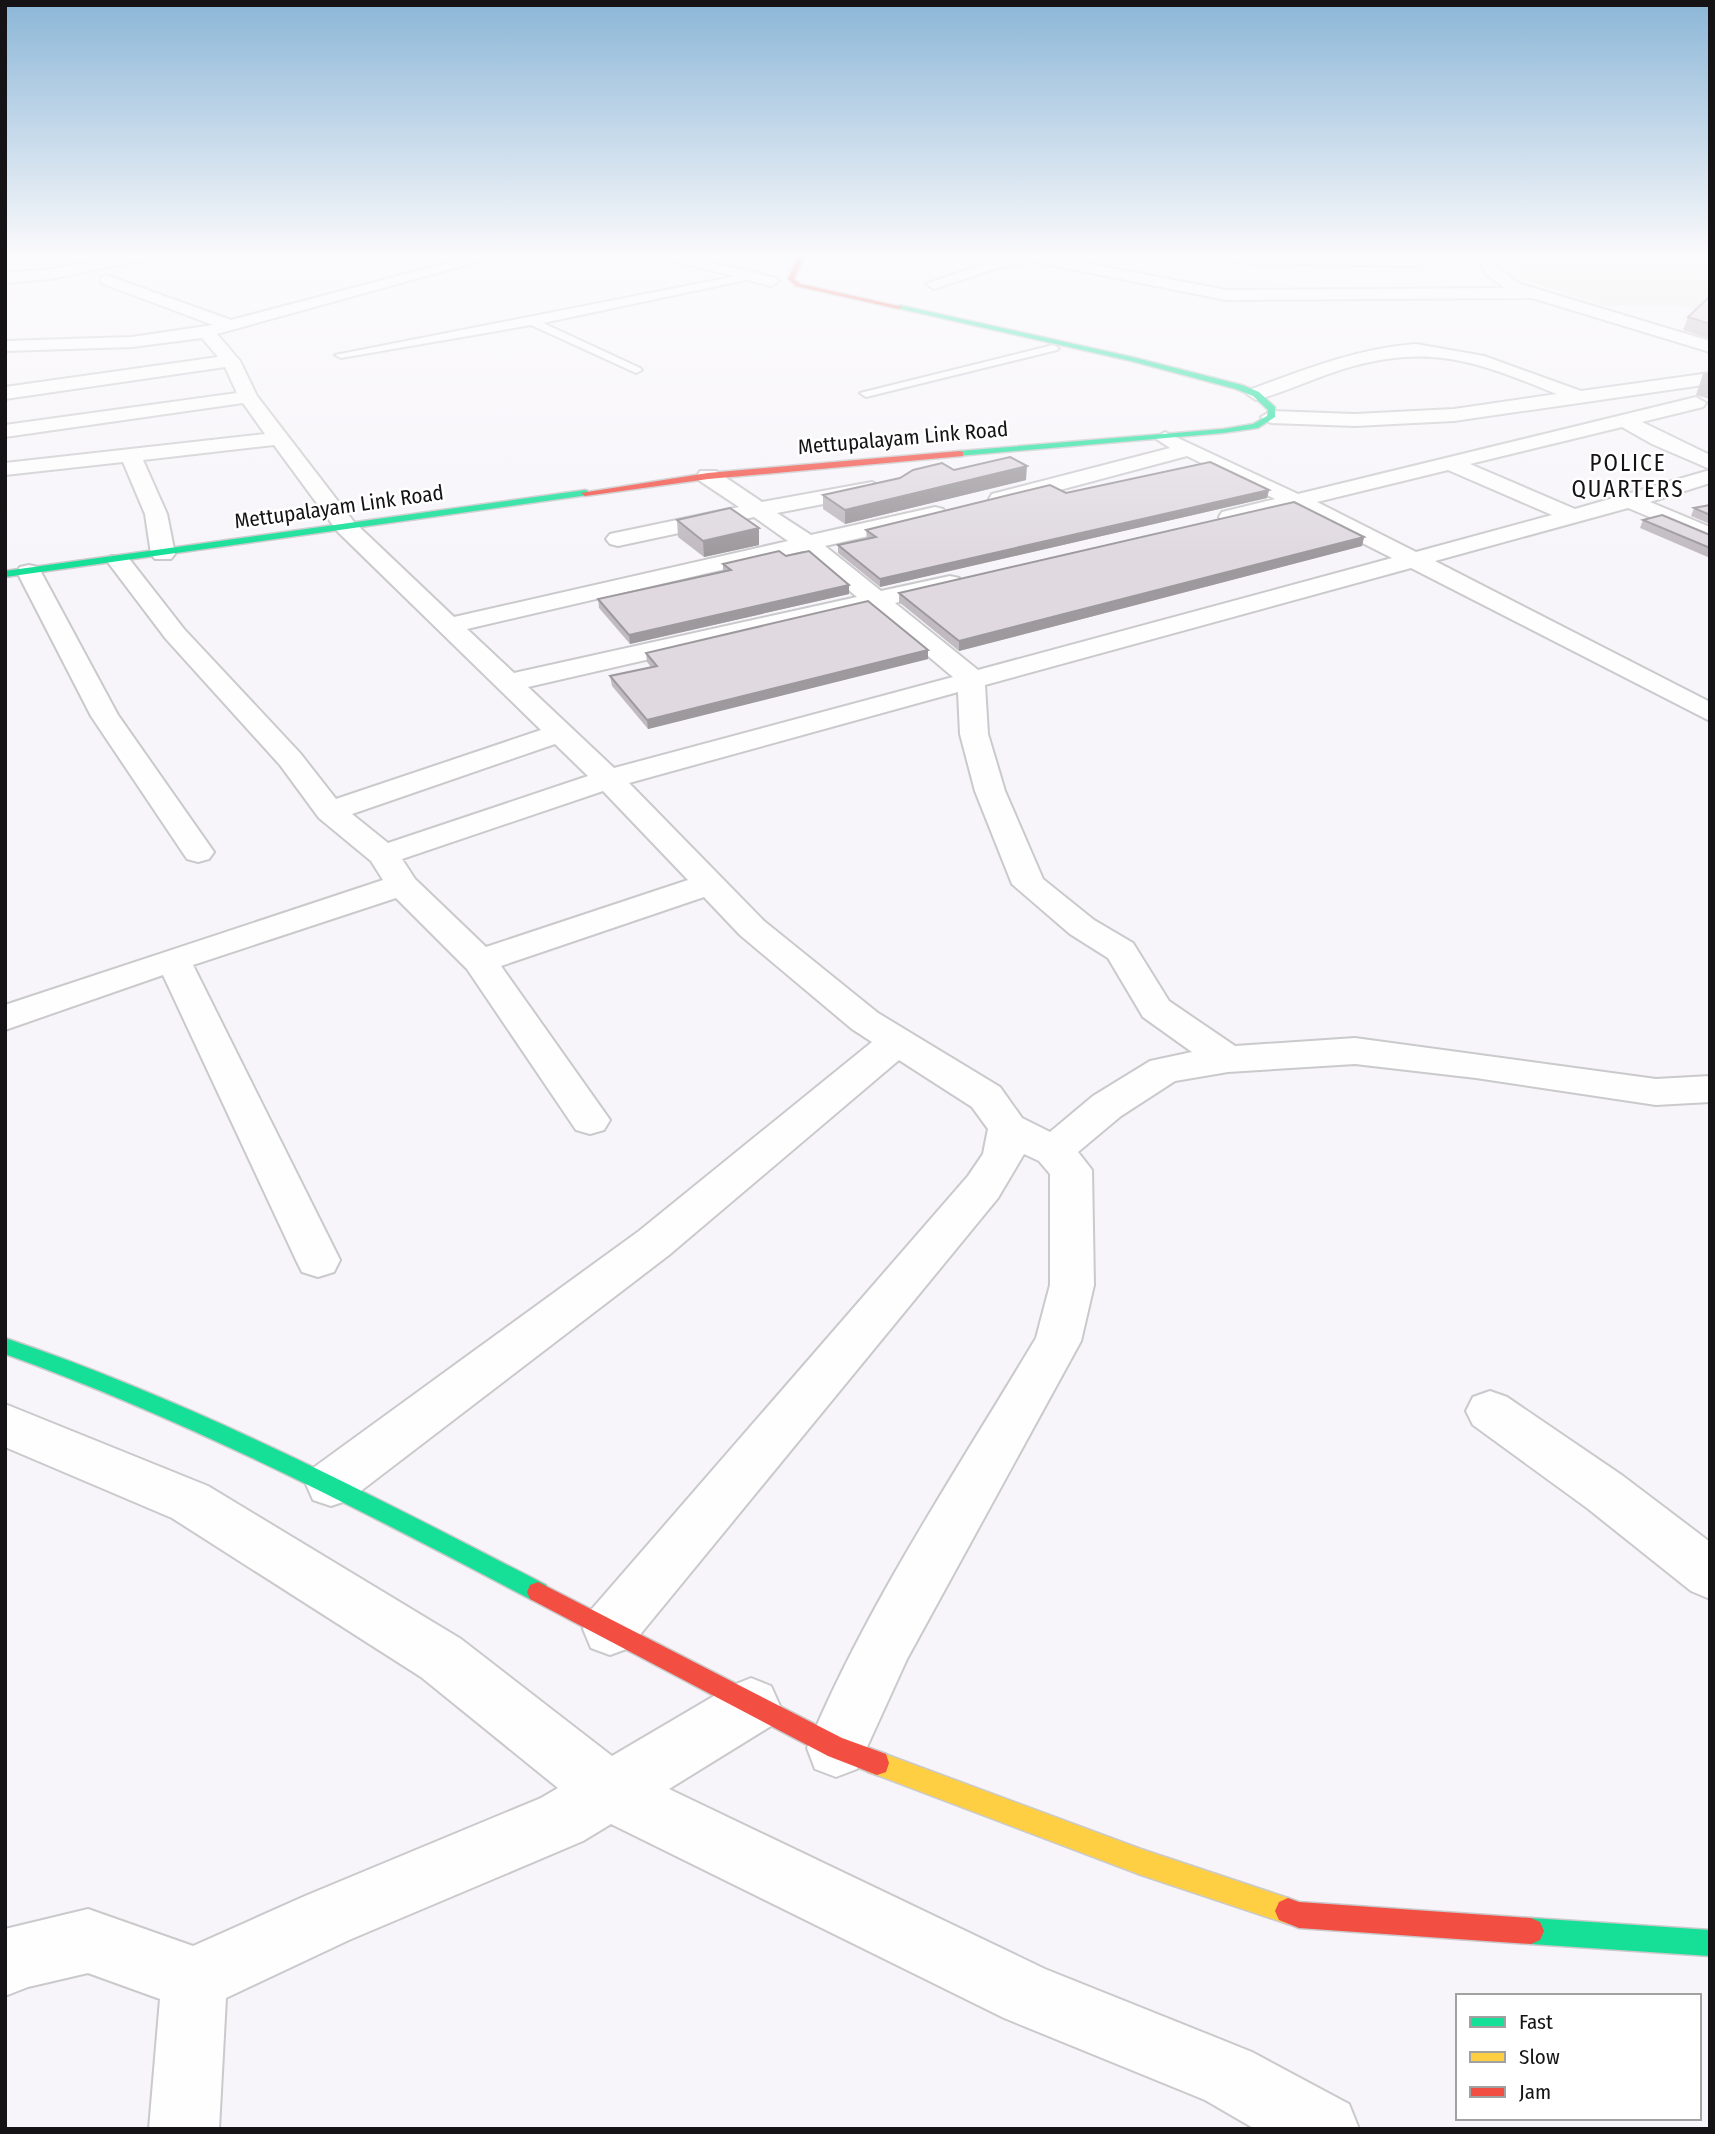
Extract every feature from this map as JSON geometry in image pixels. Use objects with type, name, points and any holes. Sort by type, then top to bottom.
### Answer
[{"type":"street","points":[[226,356],[248,397],[346,527],[558,734],[608,779],[710,884],[791,962],[865,1021],[986,1097],[1008,1128],[1053,1151],[1071,1170],[1072,1284],[1058,1341],[887,1640],[836,1748]]},
{"type":"street","points":[[1085,356],[1203,388],[1217,406],[1160,436]]},
{"type":"street","points":[[1115,356],[1256,394],[1272,409],[1271,417],[1356,420],[1454,415],[1710,378]]},
{"type":"street","points":[[1256,394],[1321,372],[1389,356]]},
{"type":"street","points":[[1445,356],[1503,369],[1581,398]]},
{"type":"street","points":[[5,393],[231,361]]},
{"type":"street","points":[[1653,387],[1703,405]]},
{"type":"street","points":[[5,431],[248,397]]},
{"type":"street","points":[[1214,521],[1626,421],[1703,405]]},
{"type":"street","name":"Mettupalayam Link Road","points":[[17,573],[119,561],[708,476],[1160,436],[1255,426],[1271,417]]},
{"type":"street","points":[[1356,420],[1394,436]]},
{"type":"street","points":[[1626,421],[1659,440],[1710,463]]},
{"type":"street","points":[[1160,436],[1296,501],[1710,713]]},
{"type":"street","points":[[5,469],[280,438]]},
{"type":"street","points":[[1418,447],[1452,465],[1573,516]]},
{"type":"street","points":[[977,504],[1187,450]]},
{"type":"street","points":[[130,454],[156,506],[161,522],[163,554]]},
{"type":"street","points":[[708,476],[807,543],[971,678],[974,734],[990,791],[1029,884],[1082,927],[1121,951],[1156,1009],[1228,1059]]},
{"type":"street","points":[[383,855],[608,779],[971,678],[1630,501],[1710,476]]},
{"type":"street","points":[[618,539],[757,509],[899,483]]},
{"type":"street","points":[[1630,501],[1710,534]]},
{"type":"street","points":[[447,626],[951,510]]},
{"type":"street","points":[[119,561],[175,634],[290,758],[330,811],[383,855],[402,885],[480,961],[590,1119]]},
{"type":"street","points":[[17,573],[104,716],[165,800],[198,852]]},
{"type":"street","points":[[508,683],[971,578]]},
{"type":"street","points":[[330,811],[558,734]]},
{"type":"street","points":[[480,961],[710,884]]},
{"type":"street","points":[[5,1018],[402,885]]},
{"type":"street","points":[[173,960],[318,1260]]},
{"type":"street","points":[[331,1484],[654,1243],[897,1041]]},
{"type":"street","points":[[1053,1151],[1107,1106],[1164,1070],[1228,1059],[1356,1051],[1476,1065],[1656,1093],[1710,1089]]},
{"type":"street","points":[[610,1629],[984,1187],[1003,1156],[1008,1128]]},
{"type":"street","points":[[5,1346],[64,1366],[149,1401],[331,1484],[610,1629],[751,1706],[836,1748],[1128,1857],[1299,1915],[1710,1943]]},
{"type":"street","points":[[1490,1411],[1605,1492],[1710,1574]]},
{"type":"street","points":[[5,1425],[190,1502],[441,1658],[610,1792],[1027,1995],[1228,2076],[1324,2129]]},
{"type":"street","points":[[5,1964],[13,1958],[88,1941],[194,1979],[327,1918],[562,1820],[751,1706]]},
{"type":"street","points":[[184,2129],[194,1979]]},
{"type":"lane","points":[[605,356],[636,370]]},
{"type":"lane","points":[[866,393],[1022,356]]},
{"type":"building","points":[[1010,457],[1027,466],[845,510],[823,495],[900,478],[913,470],[942,463],[954,470]]},
{"type":"building","points":[[1210,462],[1269,490],[880,579],[838,545],[876,537],[866,530],[1050,485],[1066,493]]},
{"type":"building","points":[[1294,502],[1364,537],[959,641],[899,593]]},
{"type":"building","points":[[1710,505],[1710,515],[1694,508]]},
{"type":"building","points":[[730,508],[759,528],[703,541],[677,520]]},
{"type":"building","points":[[1662,515],[1710,535],[1710,548],[1643,520]]},
{"type":"building","points":[[779,551],[786,556],[809,551],[849,585],[629,635],[598,599],[731,570],[723,564]]},
{"type":"building","points":[[868,601],[928,650],[647,720],[610,676],[657,666],[646,653]]},
{"type":"traffic: fast","points":[[960,454],[1223,431],[1255,426],[1271,417],[1272,409],[1256,394],[1239,387],[1117,356]]},
{"type":"traffic: fast","points":[[5,574],[585,493]]},
{"type":"traffic: fast","points":[[5,1346],[142,1398],[210,1428],[342,1491],[538,1592]]},
{"type":"traffic: fast","points":[[1531,1931],[1710,1943]]},
{"type":"traffic: slow","points":[[877,1763],[1141,1862],[1288,1911]]},
{"type":"traffic: jam","points":[[585,493],[708,476],[960,454]]},
{"type":"traffic: jam","points":[[538,1592],[836,1748],[877,1763]]},
{"type":"traffic: jam","points":[[1288,1911],[1299,1915],[1531,1931]]},
{"type":"district","name":"POLICE QUARTERS","points":[[1628,476]]}]
